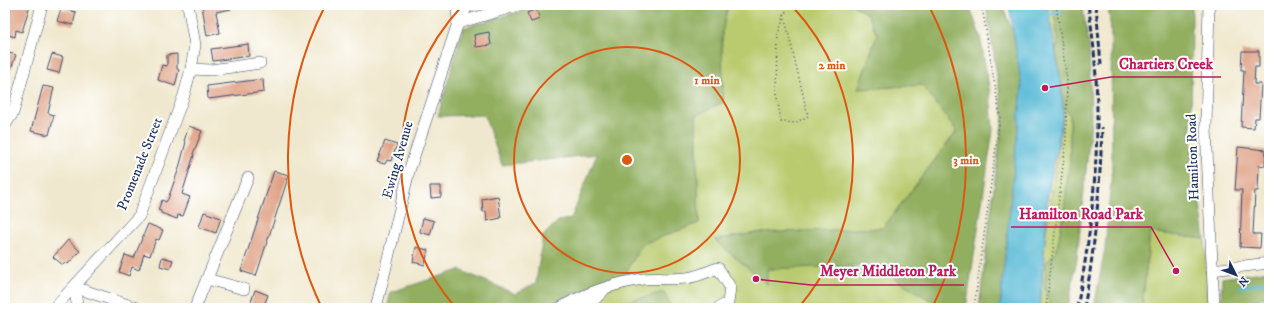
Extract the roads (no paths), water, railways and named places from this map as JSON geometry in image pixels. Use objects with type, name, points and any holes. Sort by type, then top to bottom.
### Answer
[{"type":"street","points":[[5,124],[13,113],[42,5]]},
{"type":"street","name":"Promenade Street","points":[[54,308],[139,216],[184,95],[191,69],[195,45],[188,5]]},
{"type":"street","points":[[457,5],[458,23]]},
{"type":"street","points":[[458,23],[468,5]]},
{"type":"street","points":[[458,23],[519,5]]},
{"type":"street","name":"Hamilton Road","points":[[1209,5],[1206,128],[1214,308]]},
{"type":"street","name":"Ewing Avenue","points":[[376,308],[409,171],[458,23]]},
{"type":"street","points":[[191,69],[211,70],[260,63]]},
{"type":"street","points":[[195,308],[248,178]]},
{"type":"street","points":[[1212,270],[1269,263]]},
{"type":"street","points":[[560,308],[574,300],[606,287],[637,280],[686,278],[718,268],[730,288],[728,303],[718,308]]},
{"type":"street","points":[[207,279],[244,290]]},
{"type":"street","points":[[78,308],[74,287],[138,308]]},
{"type":"street","points":[[574,300],[587,307],[606,287]]},
{"type":"water","points":[[1009,5],[1047,5],[1061,82],[1063,115],[1048,194],[1040,308],[1000,308],[1022,88]]},
{"type":"waterway","points":[[1046,16],[1061,11]]},
{"type":"waterway","points":[[1240,287],[1262,283],[1269,284]]},
{"type":"railway","points":[[1077,308],[1089,233],[1096,156],[1096,80],[1088,5]]},
{"type":"railway","points":[[1096,5],[1101,65]]},
{"type":"railway","points":[[1084,308],[1096,218],[1102,127]]},
{"type":"place","name":"Chartiers Creek","points":[[1045,88]]},
{"type":"place","name":"Hamilton Road Park","points":[[1176,271]]},
{"type":"place","name":"Meyer Middleton Park","points":[[756,279]]}]
